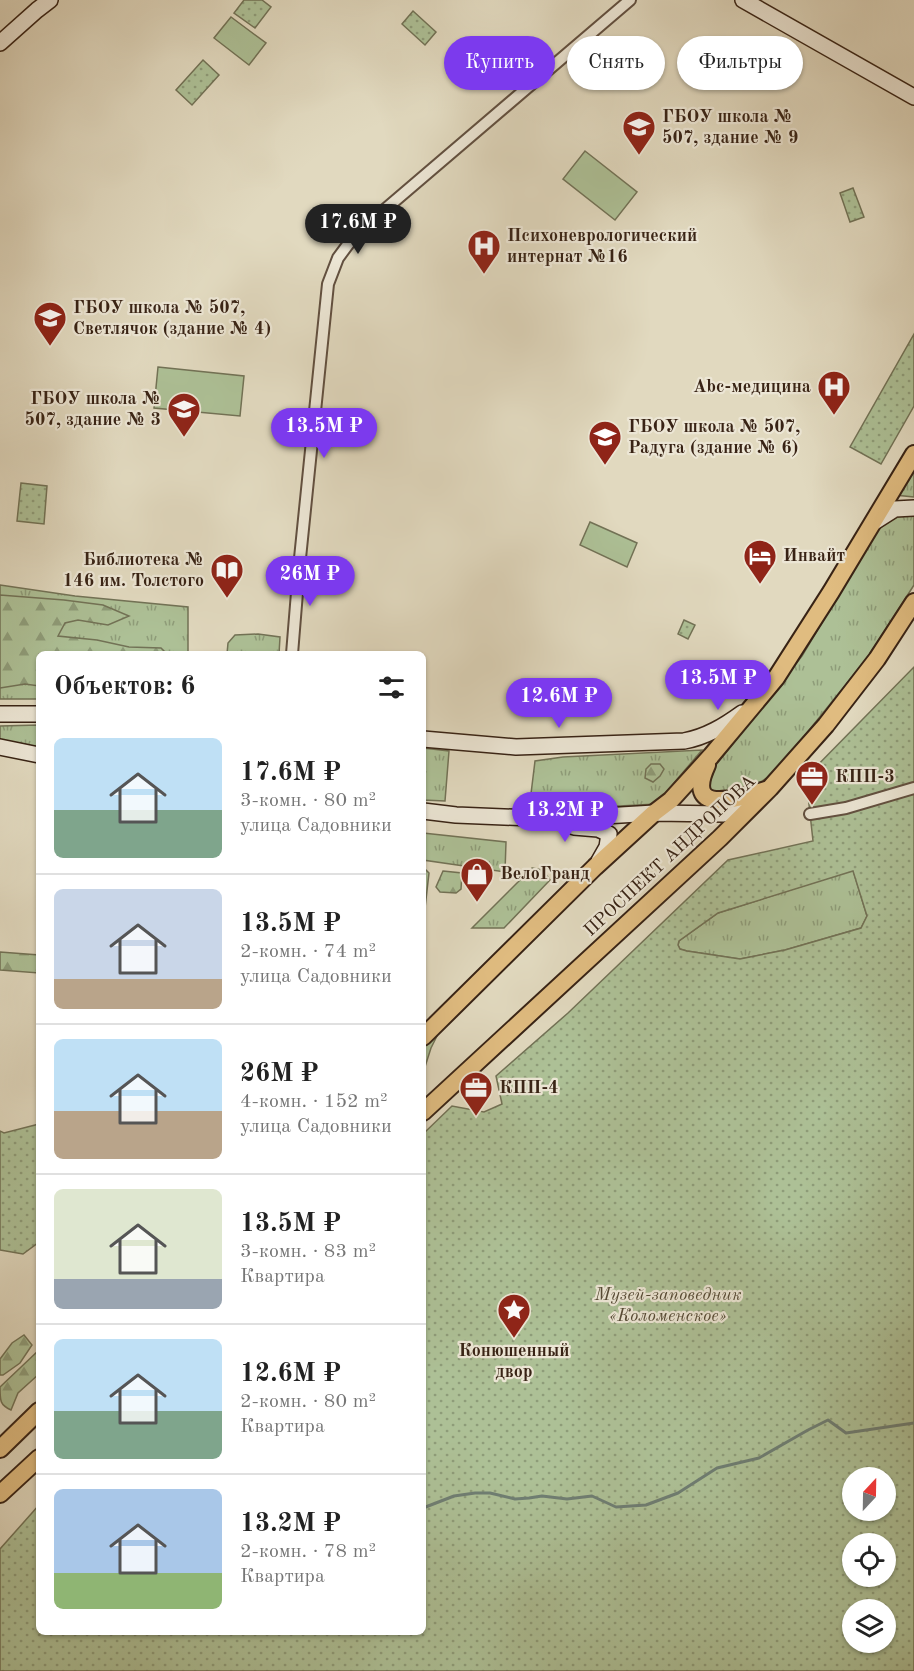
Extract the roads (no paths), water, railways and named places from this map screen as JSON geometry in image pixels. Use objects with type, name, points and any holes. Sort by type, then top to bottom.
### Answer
[{"type":"main road","points":[[0,43],[50,0]]},
{"type":"main road","points":[[743,0],[914,97]]},
{"type":"main road","points":[[426,1034],[595,867],[671,800],[711,756],[776,678],[914,454]]},
{"type":"main road","points":[[871,524],[895,509],[914,508]]},
{"type":"main road","name":"ПРОСПЕКТ АНДРОПОВА","points":[[426,1109],[672,882],[770,788],[826,725],[877,659],[914,602]]},
{"type":"main road","points":[[426,739],[516,747],[684,741],[697,739],[722,728],[752,707]]},
{"type":"main road","points":[[0,714],[36,714]]},
{"type":"main road","points":[[0,747],[36,754]]},
{"type":"main road","points":[[711,756],[701,781],[702,791],[710,799],[720,801],[734,799],[770,788]]},
{"type":"main road","points":[[426,811],[537,819],[595,818],[654,813],[723,814],[751,807]]},
{"type":"main road","points":[[537,819],[545,825],[598,829],[609,834],[607,846],[595,867]]},
{"type":"main road","points":[[0,1449],[36,1414]]},
{"type":"main road","points":[[0,1494],[36,1461]]},
{"type":"street","points":[[292,651],[328,284],[338,258],[356,235],[630,0]]},
{"type":"street","points":[[810,814],[846,808],[914,788]]},
{"type":"waterway","points":[[426,1507],[454,1496],[475,1493],[490,1493],[515,1499],[542,1496],[567,1499],[592,1496],[616,1507],[646,1505],[678,1493],[717,1468],[759,1458],[828,1420],[846,1433],[914,1423]]},
{"type":"place","name":"ГБОУ школа № 507, здание № 9","points":[[639,156]]},
{"type":"place","name":"Психоневрологический интернат №16","points":[[484,275]]},
{"type":"place","name":"ГБОУ школа № 507, Светлячок (здание № 4)","points":[[50,347]]},
{"type":"place","name":"Abc-медицина","points":[[834,416]]},
{"type":"place","name":"ГБОУ школа № 507, здание № 3","points":[[184,438]]},
{"type":"place","name":"ГБОУ школа № 507, Радуга (здание № 6)","points":[[605,466]]},
{"type":"place","name":"Инвайт","points":[[760,585]]},
{"type":"place","name":"Библиотека № 146 им. Толстого","points":[[227,599]]},
{"type":"place","name":"КПП-3","points":[[812,806]]},
{"type":"place","name":"ВелоГранд","points":[[477,903]]},
{"type":"place","name":"КПП-4","points":[[476,1117]]},
{"type":"place","name":"Конюшенный двор","points":[[514,1339]]},
{"type":"park label","name":"Музей-заповедник «Коломенское»","points":[[668,1305]]}]
